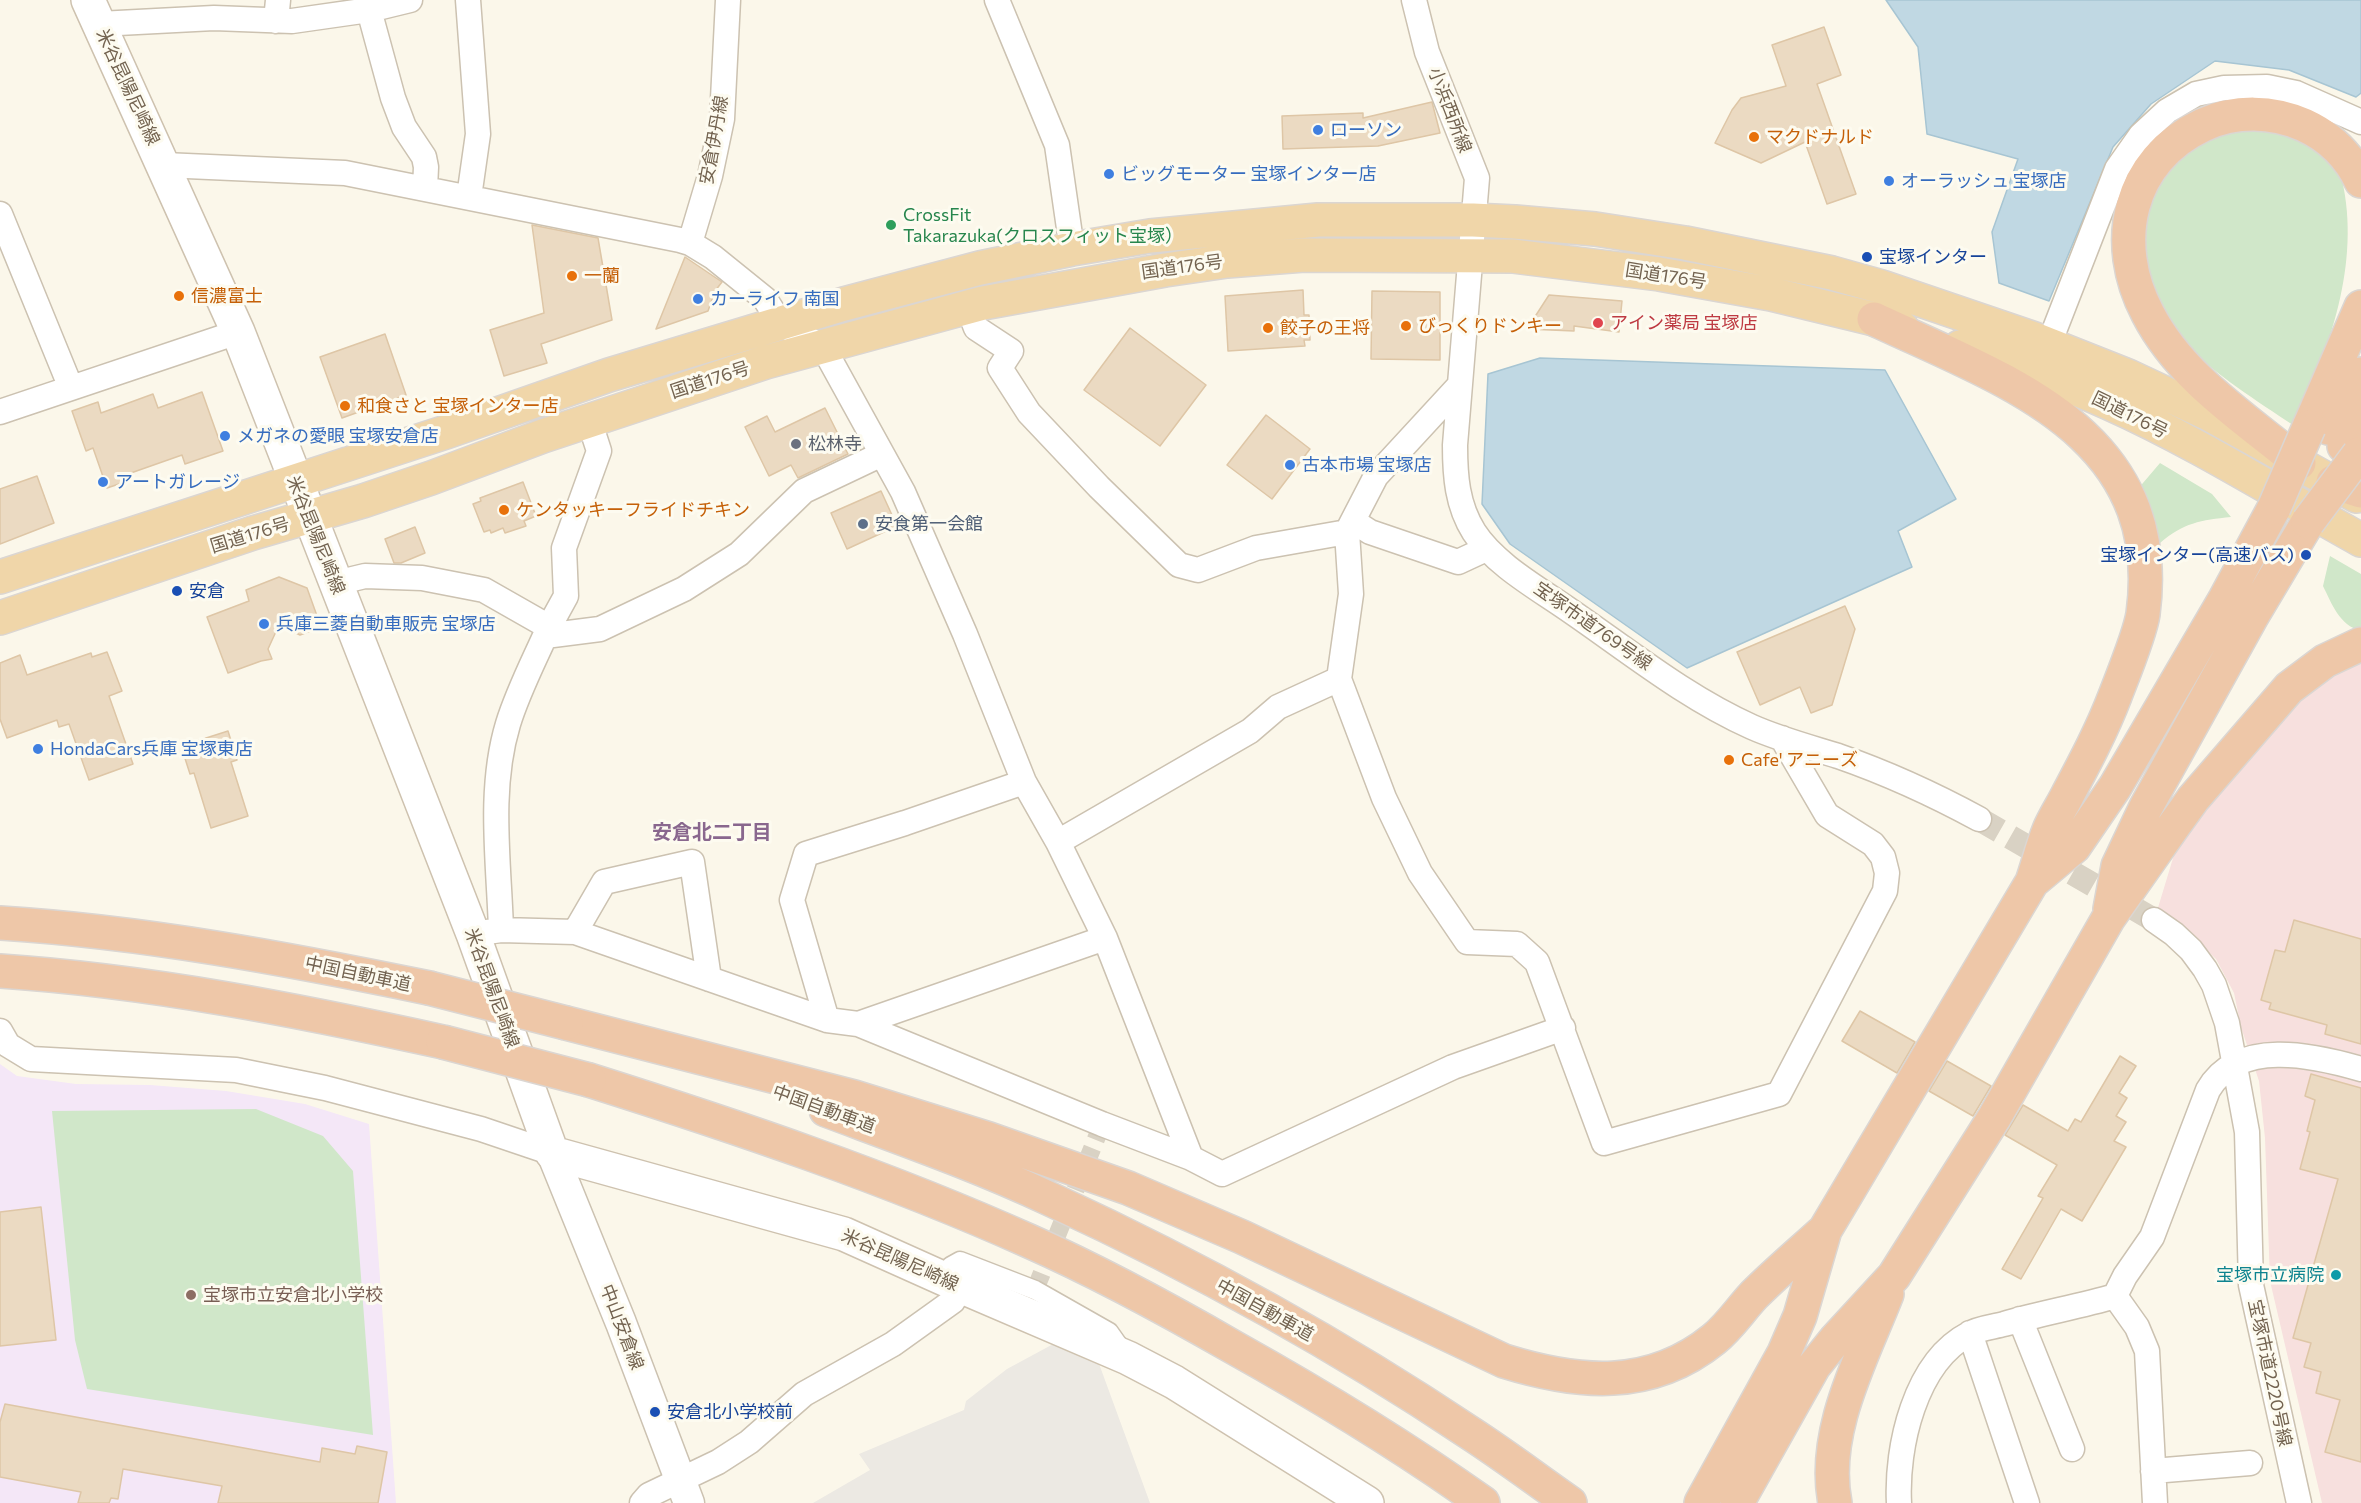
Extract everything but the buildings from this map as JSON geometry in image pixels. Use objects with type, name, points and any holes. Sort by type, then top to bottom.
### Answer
[{"type":"highway","points":[[2299,463],[2203,385],[2181,362],[2147,313],[2135,285],[2129,253],[2130,225],[2135,198],[2144,175],[2171,144],[2207,123],[2229,116],[2250,113],[2294,120],[2313,129],[2330,140],[2344,154],[2361,181]]},
{"type":"highway","name":"国道176号","points":[[0,577],[446,432],[609,375],[844,304],[980,268],[1072,249],[1150,236],[1318,220],[1515,222],[1685,243],[1832,273],[1882,287],[2049,344],[2128,375],[2209,414],[2347,487],[2361,498]]},
{"type":"highway","name":"国道176号","points":[[0,618],[253,533],[431,478],[589,420],[766,362],[968,307],[1107,279],[1227,261],[1304,255],[1512,256],[1659,274],[1771,294],[1874,319],[2024,369],[2110,403],[2191,445],[2361,540]]},
{"type":"highway","points":[[2032,882],[2074,847],[2115,787],[2225,599],[2274,508],[2343,439],[2361,307]]},
{"type":"highway","points":[[1701,1503],[1784,1353],[1800,1316],[1825,1230],[2032,882],[2049,830],[2100,731],[2115,696],[2143,616],[2145,562],[2138,517],[2129,495],[2108,460],[2072,426],[2002,380],[1874,319]]},
{"type":"highway","points":[[2108,919],[2118,866],[2132,834],[2252,616],[2308,522],[2343,439],[2361,374]]},
{"type":"highway","points":[[1737,1503],[1814,1366],[1894,1276],[1994,1118],[2108,919],[2193,799],[2289,688],[2325,661],[2361,644]]},
{"type":"highway","name":"中国自動車道","points":[[10,924],[164,941],[304,962],[429,988],[566,1023],[742,1079],[896,1136],[1049,1198],[1183,1265],[1318,1339],[1470,1432],[1570,1503]]},
{"type":"highway","points":[[8,972],[175,991],[317,1015],[442,1042],[589,1080],[727,1124],[879,1179],[1030,1242],[1164,1307],[1297,1383],[1437,1470],[1483,1503]]},
{"type":"highway","points":[[566,1023],[854,1097],[988,1139],[1128,1188],[1242,1238],[1495,1357],[1541,1372],[1577,1378],[1621,1379],[1670,1366],[1713,1340],[1754,1296],[1825,1230]]},
{"type":"highway","points":[[1835,1503],[1832,1484],[1833,1450],[1840,1420],[1851,1384],[1894,1276]]},
{"type":"main road","name":"米谷昆陽尼崎線","points":[[94,12],[238,332],[336,583],[487,932],[552,1153],[844,1234],[1128,1358],[1174,1382],[1367,1503]]},
{"type":"street","points":[[94,12],[277,10],[373,6],[410,0]]},
{"type":"street","points":[[468,0],[478,134],[469,197]]},
{"type":"street","name":"安倉伊丹線","points":[[690,243],[710,176],[722,119],[729,0]]},
{"type":"street","points":[[997,0],[1057,145],[1072,249]]},
{"type":"street","name":"小浜西所線","points":[[1414,0],[1427,52],[1477,178],[1470,255]]},
{"type":"street","points":[[373,6],[393,98],[404,127],[424,157],[425,189]]},
{"type":"street","points":[[2049,344],[2117,169],[2141,135],[2167,111],[2196,94],[2224,88],[2267,87],[2296,93],[2361,122]]},
{"type":"street","points":[[164,165],[345,173],[690,243],[713,257],[765,299],[781,324],[823,347],[908,502],[965,634],[1024,782],[1058,842],[1104,938],[1191,1158]]},
{"type":"street","points":[[0,214],[10,262],[71,388]]},
{"type":"street","name":"宝塚市道769号線","points":[[1470,255],[1455,445],[1455,480],[1465,517],[1486,549],[1690,692],[1752,727],[1885,774],[1929,792],[1978,819]]},
{"type":"street","points":[[968,307],[976,328],[1011,351],[1000,368],[1029,413],[1099,487],[1179,565],[1198,570],[1256,548],[1350,526],[1458,562],[1486,549]]},
{"type":"street","points":[[0,412],[238,332]]},
{"type":"street","points":[[1459,386],[1376,476],[1350,526],[1351,594],[1339,679],[1384,798],[1420,873],[1467,942],[1517,945],[1537,962],[1604,1143],[1779,1094],[1885,891],[1887,873],[1883,857],[1873,844],[1827,815],[1782,738]]},
{"type":"street","points":[[589,420],[599,452],[564,548],[566,596],[547,631],[508,724],[499,769],[497,821],[487,932],[575,932],[827,1020],[858,1024],[1191,1158],[1222,1174],[1453,1067],[1563,1028]]},
{"type":"street","points":[[336,583],[365,576],[422,578],[484,590],[547,631],[600,629],[684,589],[739,554],[804,491],[882,454]]},
{"type":"street","points":[[1058,842],[1250,731],[1278,707],[1339,679]]},
{"type":"street","points":[[827,1020],[792,900],[806,854],[1024,782]]},
{"type":"street","points":[[575,932],[604,882],[692,862],[709,979]]},
{"type":"street","name":"宝塚市道2220号線","points":[[2154,920],[2191,950],[2205,969],[2214,986],[2227,1023],[2247,1132],[2251,1285],[2299,1503]]},
{"type":"street","points":[[858,1024],[1104,938]]},
{"type":"street","points":[[0,1031],[8,1045],[30,1059],[236,1070],[325,1088],[447,1120],[552,1153]]},
{"type":"street","points":[[1899,1503],[1898,1488],[1904,1439],[1914,1402],[1929,1371],[1950,1347],[1970,1333],[2036,1314],[2082,1306],[2115,1296],[2125,1276],[2151,1237],[2208,1090],[2217,1077],[2235,1062],[2251,1057],[2302,1056],[2327,1059],[2361,1069]]},
{"type":"street","name":"中山安倉線","points":[[552,1153],[621,1323],[684,1491]]},
{"type":"street","points":[[642,1503],[649,1495],[684,1491],[718,1462],[749,1442],[804,1394],[893,1344],[953,1301],[952,1282]]},
{"type":"street","points":[[2115,1296],[2137,1327],[2147,1351],[2155,1503]]},
{"type":"street","points":[[2020,1319],[2072,1449]]},
{"type":"street","points":[[1970,1333],[2027,1503]]},
{"type":"street","points":[[2153,1470],[2250,1462]]},
{"type":"shaded area","points":[[2361,659],[2361,1503],[2322,1503],[2270,1281],[2265,1138],[2259,1081],[2241,1027],[2234,993],[2216,959],[2176,921],[2157,911],[2177,845],[2261,736],[2313,683]]},
{"type":"shaded area","name":"宝塚市立安倉北小学校","points":[[0,1064],[17,1076],[76,1084],[150,1085],[226,1091],[305,1104],[369,1124],[396,1503],[0,1503]]},
{"type":"shaded area","points":[[1057,1342],[1098,1361],[1150,1503],[813,1503],[870,1470],[859,1454],[964,1410],[966,1401],[1007,1369]]},
{"type":"green space","points":[[2230,125],[2276,129],[2298,134],[2323,154],[2342,180],[2347,211],[2348,242],[2345,274],[2330,337],[2307,397],[2293,425],[2237,387],[2185,343],[2165,318],[2150,290],[2143,258],[2146,216],[2152,193],[2165,167]]},
{"type":"green space","points":[[2160,463],[2212,494],[2231,517],[2193,524],[2168,536],[2160,543],[2137,490]]},
{"type":"green space","points":[[2330,556],[2361,574],[2361,631],[2342,619],[2333,607],[2323,586]]},
{"type":"green space","points":[[256,1109],[323,1136],[353,1171],[373,1435],[87,1389],[75,1340],[52,1111]]},
{"type":"water","points":[[1886,0],[2361,0],[2361,93],[2356,97],[2289,70],[2215,61],[2151,104],[2113,147],[2049,301],[1999,283],[1992,232],[2018,159],[1927,134],[1918,47]]},
{"type":"water","points":[[1540,358],[1885,370],[1956,499],[1898,531],[1912,567],[1687,668],[1510,544],[1482,504],[1488,374]]},
{"type":"tunnel","points":[[1979,819],[2154,920]]},
{"type":"tunnel","points":[[1035,1290],[1102,1124]]},
{"type":"place","name":"ローソン","points":[[1318,130]]},
{"type":"place","name":"マクドナルド","points":[[1754,137]]},
{"type":"place","name":"ビッグモーター 宝塚インター店","points":[[1109,174]]},
{"type":"place","name":"オーラッシュ 宝塚店","points":[[1889,181]]},
{"type":"place","name":"CrossFit Takarazuka(クロスフィット宝塚）","points":[[891,225]]},
{"type":"place","name":"宝塚インター","points":[[1867,257]]},
{"type":"place","name":"一蘭","points":[[572,276]]},
{"type":"place","name":"信濃富士","points":[[179,296]]},
{"type":"place","name":"カーライフ 南国","points":[[698,299]]},
{"type":"place","name":"アイン薬局 宝塚店","points":[[1598,323]]},
{"type":"place","name":"びっくりドンキー","points":[[1406,326]]},
{"type":"place","name":"餃子の王将","points":[[1268,328]]},
{"type":"place","name":"和食さと 宝塚インター店","points":[[345,406]]},
{"type":"place","name":"メガネの愛眼 宝塚安倉店","points":[[225,436]]},
{"type":"place","name":"松林寺","points":[[796,444]]},
{"type":"place","name":"古本市場 宝塚店","points":[[1290,465]]},
{"type":"place","name":"アートガレージ","points":[[103,482]]},
{"type":"place","name":"ケンタッキーフライドチキン","points":[[504,510]]},
{"type":"place","name":"安食第一会館","points":[[863,524]]},
{"type":"place","name":"宝塚インター(高速バス)","points":[[2306,555]]},
{"type":"place","name":"安倉","points":[[177,591]]},
{"type":"place","name":"兵庫三菱自動車販売 宝塚店","points":[[264,624]]},
{"type":"place","name":"HondaCars兵庫 宝塚東店","points":[[38,749]]},
{"type":"place","name":"Cafe' アニーズ","points":[[1729,760]]},
{"type":"place","name":"宝塚市立病院","points":[[2336,1275]]},
{"type":"place","name":"宝塚市立安倉北小学校","points":[[191,1295]]},
{"type":"place","name":"安倉北小学校前","points":[[655,1412]]},
{"type":"district","name":"安倉北二丁目","points":[[712,832]]}]
